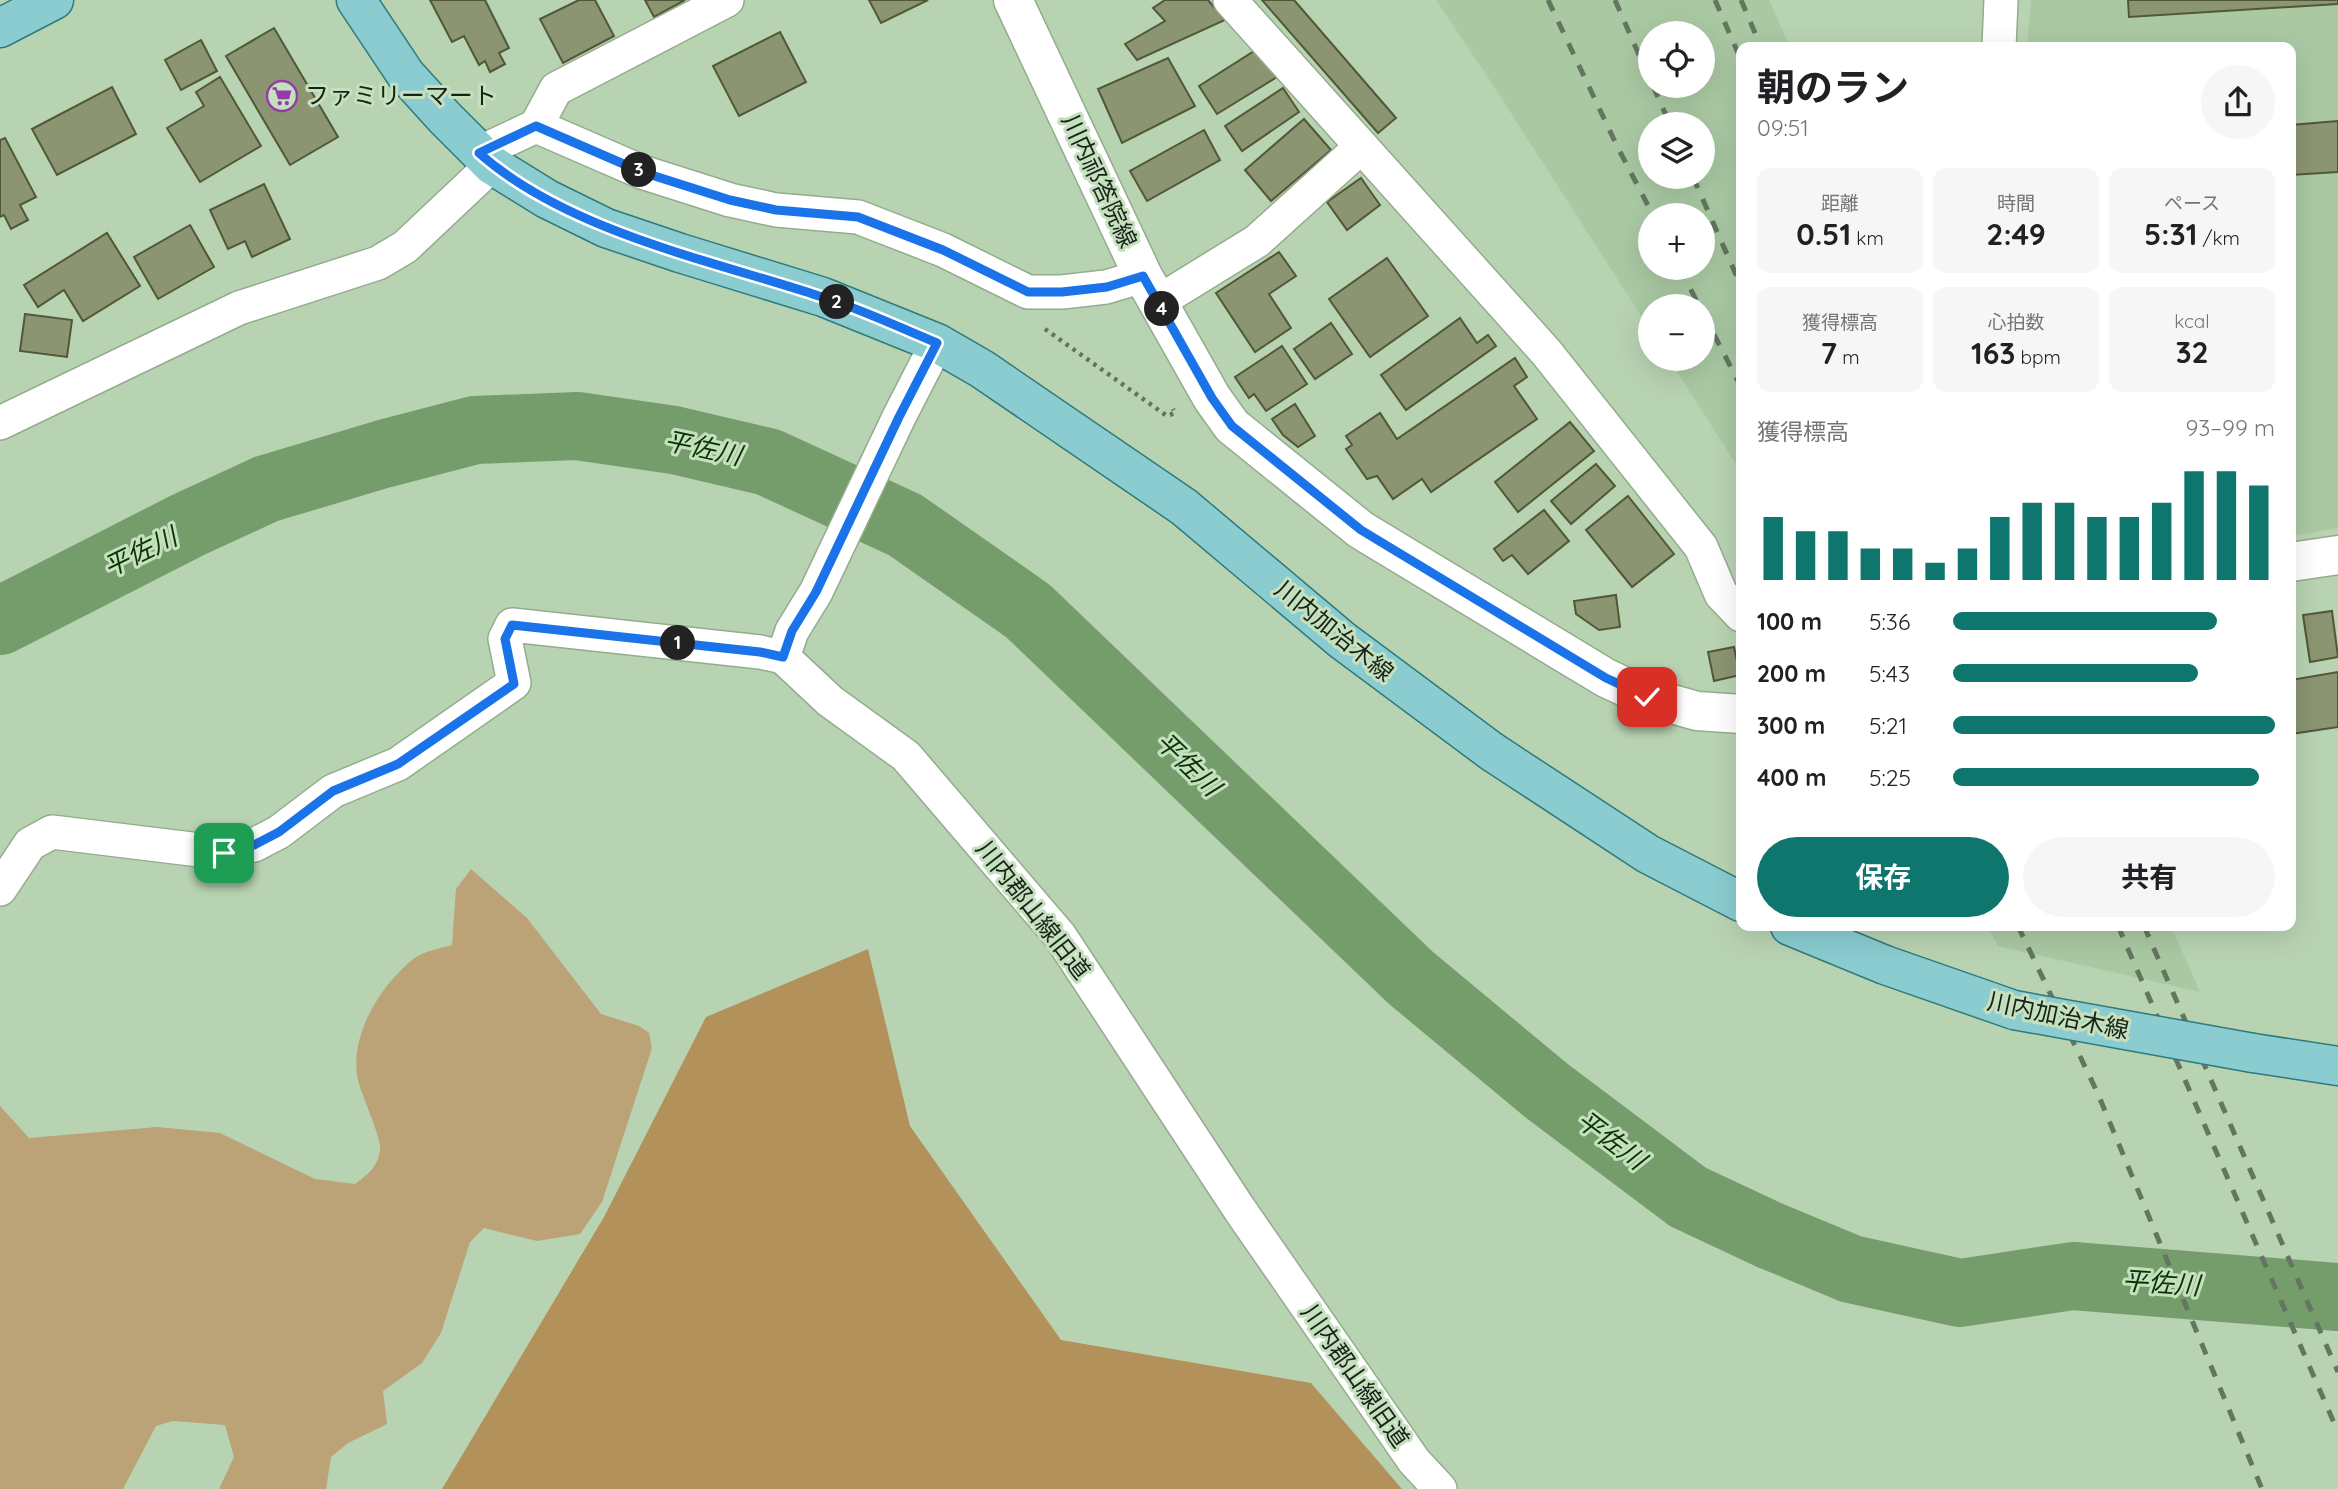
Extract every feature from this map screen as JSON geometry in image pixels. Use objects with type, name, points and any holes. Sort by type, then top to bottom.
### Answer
[{"type":"main road","points":[[0,28],[54,0]]},
{"type":"main road","name":"川内加治木線","points":[[355,0],[406,75],[486,159],[547,199],[606,228],[823,297],[937,343],[982,369],[1184,507],[1342,640],[1491,751],[1648,854],[1736,899]]},
{"type":"main road","name":"川内祁答院線","points":[[1013,0],[1151,289],[1212,398],[1232,426],[1361,530],[1606,678],[1647,697],[1697,711],[1736,713]]},
{"type":"main road","points":[[2296,561],[2338,555]]},
{"type":"main road","name":"川内加治木線","points":[[1802,931],[1885,965],[2014,1010],[2338,1066]]},
{"type":"street","points":[[0,423],[239,308],[378,263],[405,247],[486,159],[536,126],[556,89],[727,0]]},
{"type":"street","points":[[1230,0],[1546,352],[1701,547],[1721,594],[1736,610]]},
{"type":"street","points":[[1999,42],[2001,0]]},
{"type":"street","points":[[536,126],[642,172],[730,200],[776,210],[858,217],[943,250],[1028,292],[1062,292],[1107,287],[1151,289],[1257,241],[1361,147]]},
{"type":"street","points":[[0,889],[30,844],[52,832],[224,853],[254,845],[279,832],[333,791],[398,764],[514,684],[505,639],[512,625],[760,652],[783,657],[792,631],[816,592],[937,343]]},
{"type":"street","name":"川内郡山線旧道","points":[[783,657],[830,701],[906,756],[1060,936],[1240,1210],[1414,1461],[1440,1489]]},
{"type":"shaded area","points":[[1436,0],[1769,0],[1788,42],[1736,42],[1736,464],[1677,371],[1715,371],[1715,294],[1638,294],[1638,311]]},
{"type":"shaded area","points":[[2031,0],[2338,0],[2338,528],[2296,535],[2296,42],[2027,42]]},
{"type":"shaded area","points":[[471,869],[527,918],[601,1014],[639,1026],[649,1033],[652,1048],[602,1202],[580,1234],[537,1241],[484,1228],[470,1242],[441,1333],[422,1363],[383,1391],[387,1424],[348,1443],[331,1457],[326,1489],[219,1489],[234,1457],[225,1425],[173,1421],[156,1426],[123,1489],[0,1489],[0,1106],[29,1138],[157,1127],[220,1133],[315,1179],[355,1184],[368,1174],[380,1151],[356,1067],[362,1031],[379,997],[403,968],[420,955],[452,945],[456,889]]},
{"type":"shaded area","points":[[1990,931],[2173,931],[2200,992],[1998,946]]},
{"type":"shaded area","points":[[868,949],[910,1126],[1061,1340],[1311,1383],[1402,1489],[442,1489],[604,1217],[706,1017]]},
{"type":"building","points":[[430,0],[485,0],[509,48],[499,53],[505,64],[490,72],[485,61],[479,65],[464,36],[452,42]]},
{"type":"building","points":[[579,0],[595,0],[614,36],[563,63],[540,19]]},
{"type":"building","points":[[645,0],[685,0],[654,17]]},
{"type":"building","points":[[869,0],[928,0],[881,23]]},
{"type":"building","points":[[1165,0],[1208,0],[1225,20],[1137,60],[1125,44],[1165,21],[1153,8]]},
{"type":"building","points":[[1262,0],[1294,0],[1396,118],[1378,133]]},
{"type":"building","points":[[2128,0],[2338,0],[2338,4],[2129,17]]},
{"type":"building","name":"ファミリーマート","points":[[274,28],[338,137],[290,165],[226,56]]},
{"type":"building","points":[[780,32],[806,82],[739,116],[713,66]]},
{"type":"building","points":[[201,40],[217,71],[181,90],[165,60]]},
{"type":"building","points":[[1259,48],[1277,77],[1217,114],[1199,86]]},
{"type":"building","points":[[1168,58],[1195,106],[1122,143],[1098,89]]},
{"type":"building","points":[[220,77],[261,146],[200,182],[167,128],[204,106],[196,92]]},
{"type":"building","points":[[112,87],[136,134],[57,175],[32,129]]},
{"type":"building","points":[[1283,88],[1299,112],[1242,151],[1225,126]]},
{"type":"building","points":[[1304,119],[1331,150],[1271,201],[1245,170]]},
{"type":"building","points":[[2338,121],[2338,172],[2296,175],[2296,125]]},
{"type":"building","points":[[1204,130],[1220,160],[1147,201],[1130,171]]},
{"type":"building","points":[[5,138],[36,197],[20,205],[28,220],[11,229],[4,215],[0,217],[0,140]]},
{"type":"building","points":[[1361,178],[1380,205],[1347,230],[1327,202]]},
{"type":"building","points":[[264,184],[290,239],[252,257],[245,241],[228,249],[210,210]]},
{"type":"building","points":[[190,225],[214,267],[158,299],[134,257]]},
{"type":"building","points":[[107,233],[140,286],[83,321],[64,290],[38,307],[24,285]]},
{"type":"building","points":[[1279,252],[1296,276],[1269,294],[1291,328],[1255,352],[1216,293]]},
{"type":"building","points":[[1387,258],[1428,316],[1370,357],[1329,299]]},
{"type":"building","points":[[25,314],[72,320],[67,357],[20,351]]},
{"type":"building","points":[[1460,318],[1477,343],[1488,335],[1496,346],[1406,410],[1381,375]]},
{"type":"building","points":[[1331,323],[1352,354],[1315,379],[1294,349]]},
{"type":"building","points":[[1282,346],[1307,384],[1266,411],[1254,394],[1249,398],[1235,377]]},
{"type":"building","points":[[1515,358],[1527,377],[1514,386],[1537,419],[1431,492],[1422,479],[1393,499],[1377,476],[1367,479],[1346,449],[1352,445],[1346,436],[1380,413],[1397,439]]},
{"type":"building","points":[[1295,404],[1315,436],[1298,447],[1283,435],[1272,419]]},
{"type":"building","points":[[1570,422],[1594,451],[1518,512],[1495,482]]},
{"type":"building","points":[[1596,464],[1615,486],[1571,524],[1551,501]]},
{"type":"building","points":[[1628,496],[1674,554],[1632,587],[1586,530]]},
{"type":"building","points":[[1544,510],[1569,541],[1528,574],[1512,555],[1503,561],[1494,549]]},
{"type":"building","points":[[1616,595],[1620,627],[1599,630],[1576,614],[1574,601]]},
{"type":"building","points":[[2332,611],[2338,657],[2310,662],[2303,615]]},
{"type":"building","points":[[1734,647],[1736,676],[1714,681],[1708,652]]},
{"type":"building","points":[[2338,672],[2338,727],[2296,733],[2296,679]]},
{"type":"waterway","name":"平佐川","points":[[0,621],[188,525],[266,489],[475,430],[577,426],[674,440],[768,462],[905,525],[1028,611],[1411,978],[1547,1091],[1688,1197],[1851,1269],[1960,1293],[2073,1276],[2338,1297]]},
{"type":"railway","points":[[1548,0],[1647,203]]},
{"type":"railway","points":[[1615,0],[1638,53]]},
{"type":"railway","points":[[1715,0],[1736,48]]},
{"type":"railway","points":[[1741,0],[1759,42]]},
{"type":"railway","points":[[1658,98],[1665,112]]},
{"type":"railway","points":[[1698,189],[1736,275]]},
{"type":"railway","points":[[1686,280],[1693,294]]},
{"type":"railway","points":[[1715,336],[1736,377]]},
{"type":"railway","points":[[2020,931],[2098,1094],[2262,1489]]},
{"type":"railway","points":[[2120,931],[2338,1432]]},
{"type":"railway","points":[[2146,931],[2338,1372]]},
{"type":"place","name":"ファミリーマート","points":[[282,96]]},
{"type":"route","points":[[224,853],[254,845],[279,832],[333,791],[398,764],[514,684],[505,639],[512,625],[760,652],[783,657],[792,631],[816,592],[937,343],[823,297],[606,228],[547,199],[492,165],[479,153],[536,126],[642,172],[730,200],[776,210],[858,217],[943,250],[1028,292],[1062,292],[1107,287],[1143,276],[1212,398],[1232,426],[1361,530],[1606,678],[1647,697]]}]
